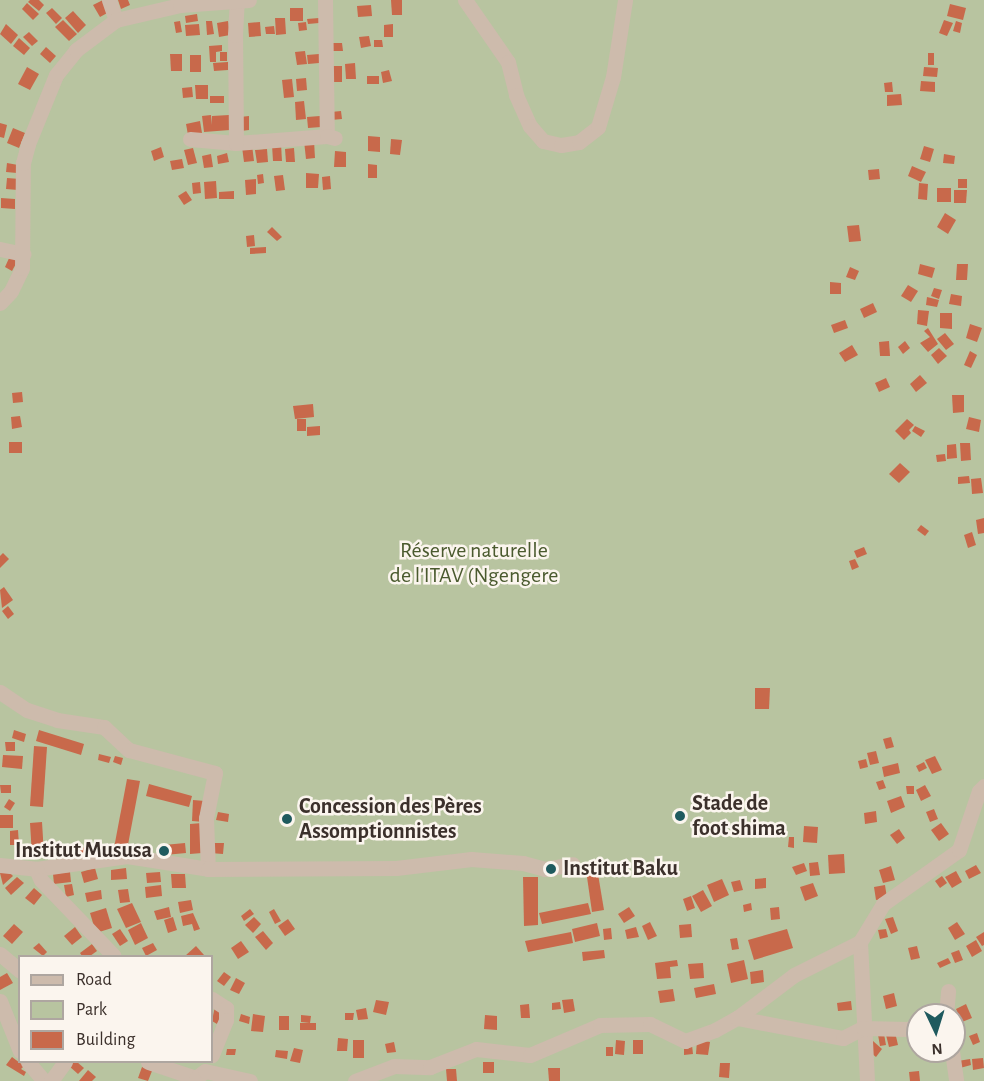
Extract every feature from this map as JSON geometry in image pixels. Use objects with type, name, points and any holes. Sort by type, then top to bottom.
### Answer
[{"type":"street","points":[[109,0],[116,20]]},
{"type":"street","points":[[0,303],[18,279],[23,254],[23,163],[34,126],[56,75],[76,50],[116,20],[180,5],[241,0],[235,34],[236,143]]},
{"type":"street","points":[[190,139],[236,143],[331,137],[325,0]]},
{"type":"street","points":[[465,0],[508,62],[516,95],[530,126],[543,141],[561,146],[579,142],[598,127],[613,77],[625,0]]},
{"type":"street","points":[[0,249],[23,254]]},
{"type":"street","points":[[0,692],[27,710],[57,720],[104,727],[129,750],[215,773],[206,818],[207,869]]},
{"type":"street","points":[[355,1081],[394,1066],[430,1074],[477,1048],[530,1055],[600,1025],[650,1024],[685,1041],[737,1018],[794,975],[860,942],[883,904],[959,850],[979,791],[984,786]]},
{"type":"street","points":[[0,865],[36,869],[127,856],[207,869],[396,867],[471,859],[524,863],[545,869],[573,864]]},
{"type":"street","points":[[36,869],[41,880],[112,955]]},
{"type":"street","points":[[860,942],[867,1081]]},
{"type":"street","points":[[0,954],[18,969]]},
{"type":"street","points":[[947,1003],[948,991]]},
{"type":"street","points":[[213,1000],[226,1008],[226,1020],[213,1052]]},
{"type":"street","points":[[0,1001],[18,1046]]},
{"type":"street","points":[[737,1018],[843,1038],[863,1028],[906,1029]]},
{"type":"street","points":[[29,1063],[44,1081]]},
{"type":"street","points":[[51,1081],[64,1063]]},
{"type":"street","points":[[153,1063],[250,1081]]},
{"type":"street","points":[[954,1063],[956,1081]]},
{"type":"green space","name":"Réserve naturelle de l'ITAV (Ngengere","points":[[0,0],[984,0],[984,1081],[0,1081]]},
{"type":"building","points":[[39,0],[44,5],[39,11],[28,2]]},
{"type":"building","points":[[103,0],[109,12],[100,17],[93,5]]},
{"type":"building","points":[[118,0],[128,0],[130,5],[121,9]]},
{"type":"building","points":[[391,0],[402,0],[402,15],[392,15]]},
{"type":"building","points":[[27,3],[39,14],[33,20],[22,9]]},
{"type":"building","points":[[950,4],[966,8],[963,20],[947,16]]},
{"type":"building","points":[[371,5],[372,16],[358,17],[357,6]]},
{"type":"building","points":[[52,8],[62,18],[56,24],[46,13]]},
{"type":"building","points":[[290,8],[303,8],[303,21],[290,21]]},
{"type":"building","points":[[73,11],[86,25],[78,33],[65,18]]},
{"type":"building","points":[[197,14],[198,21],[186,23],[185,16]]},
{"type":"building","points":[[275,18],[285,18],[286,34],[276,35]]},
{"type":"building","points":[[319,18],[319,23],[308,24],[307,19]]},
{"type":"building","points":[[63,20],[77,34],[69,41],[55,27]]},
{"type":"building","points":[[944,20],[953,23],[947,36],[939,33]]},
{"type":"building","points":[[180,21],[182,32],[176,33],[174,22]]},
{"type":"building","points":[[206,21],[212,21],[214,34],[207,35]]},
{"type":"building","points":[[228,21],[230,35],[219,37],[217,23]]},
{"type":"building","points":[[956,21],[962,23],[960,33],[953,31]]},
{"type":"building","points":[[260,22],[261,36],[249,37],[248,23]]},
{"type":"building","points":[[306,22],[307,30],[299,31],[298,23]]},
{"type":"building","points":[[6,24],[18,35],[11,44],[0,34]]},
{"type":"building","points":[[199,24],[200,35],[186,36],[185,25]]},
{"type":"building","points":[[393,24],[393,37],[384,37],[384,25]]},
{"type":"building","points":[[274,26],[275,34],[266,34],[265,27]]},
{"type":"building","points":[[29,32],[38,41],[32,46],[23,37]]},
{"type":"building","points":[[369,36],[371,46],[361,48],[359,37]]},
{"type":"building","points":[[19,38],[30,48],[24,55],[13,46]]},
{"type":"building","points":[[374,40],[382,40],[383,47],[374,47]]},
{"type":"building","points":[[331,43],[342,43],[343,51],[331,51]]},
{"type":"building","points":[[222,45],[222,51],[216,52],[216,62],[210,62],[209,46]]},
{"type":"building","points":[[46,47],[56,56],[50,63],[40,54]]},
{"type":"building","points":[[305,51],[307,64],[297,65],[295,52]]},
{"type":"building","points":[[220,52],[227,52],[227,61],[220,61]]},
{"type":"building","points":[[928,53],[934,53],[934,65],[928,65]]},
{"type":"building","points":[[170,54],[182,54],[182,71],[171,71]]},
{"type":"building","points":[[319,54],[319,63],[308,64],[307,55]]},
{"type":"building","points":[[190,55],[201,55],[201,72],[190,72]]},
{"type":"building","points":[[228,62],[228,70],[214,71],[213,63]]},
{"type":"building","points":[[355,63],[356,79],[346,79],[345,64]]},
{"type":"building","points":[[331,66],[342,66],[342,82],[331,82]]},
{"type":"building","points":[[27,67],[39,74],[30,90],[18,84]]},
{"type":"building","points":[[924,67],[938,68],[937,77],[923,76]]},
{"type":"building","points":[[389,70],[392,81],[383,83],[381,72]]},
{"type":"building","points":[[367,76],[379,76],[379,84],[367,84]]},
{"type":"building","points":[[306,78],[307,90],[297,91],[296,79]]},
{"type":"building","points":[[292,79],[294,97],[284,98],[282,80]]},
{"type":"building","points":[[921,81],[935,82],[935,92],[920,91]]},
{"type":"building","points":[[892,82],[893,92],[885,92],[884,83]]},
{"type":"building","points":[[195,85],[208,85],[208,99],[196,99]]},
{"type":"building","points":[[192,87],[193,97],[183,98],[182,88]]},
{"type":"building","points":[[901,94],[902,105],[887,106],[887,95]]},
{"type":"building","points":[[210,96],[224,96],[224,103],[210,103]]},
{"type":"building","points":[[304,101],[306,119],[296,120],[295,102]]},
{"type":"building","points":[[341,111],[342,119],[331,120],[331,112]]},
{"type":"building","points":[[211,115],[212,125],[212,116],[229,115],[230,130],[204,132],[202,116]]},
{"type":"building","points":[[249,116],[249,130],[241,131],[240,117]]},
{"type":"building","points":[[320,116],[321,127],[308,128],[307,117]]},
{"type":"building","points":[[200,121],[202,133],[188,135],[186,124]]},
{"type":"building","points":[[0,123],[7,125],[4,138],[0,137]]},
{"type":"building","points":[[13,128],[25,133],[19,148],[7,143]]},
{"type":"building","points":[[368,136],[380,137],[380,152],[368,151]]},
{"type":"building","points":[[391,139],[402,140],[400,155],[390,154]]},
{"type":"building","points":[[304,141],[314,141],[315,158],[306,159]]},
{"type":"building","points":[[281,144],[282,161],[273,161],[272,145]]},
{"type":"building","points":[[252,145],[254,161],[244,162],[242,147]]},
{"type":"building","points":[[924,146],[934,149],[930,162],[920,159]]},
{"type":"building","points":[[161,147],[164,157],[154,161],[151,151]]},
{"type":"building","points":[[193,148],[197,163],[188,165],[184,150]]},
{"type":"building","points":[[294,148],[295,162],[286,162],[285,149]]},
{"type":"building","points":[[267,149],[268,162],[257,163],[255,150]]},
{"type":"building","points":[[335,151],[346,152],[346,167],[334,167]]},
{"type":"building","points":[[227,153],[229,162],[218,164],[217,156]]},
{"type":"building","points":[[211,154],[213,167],[204,168],[202,156]]},
{"type":"building","points":[[944,154],[955,156],[954,164],[943,163]]},
{"type":"building","points":[[182,159],[184,168],[172,170],[170,161]]},
{"type":"building","points":[[7,163],[18,165],[17,173],[6,172]]},
{"type":"building","points":[[368,164],[377,165],[377,178],[368,178]]},
{"type":"building","points":[[912,166],[926,172],[921,182],[908,176]]},
{"type":"building","points":[[879,169],[880,179],[869,180],[868,170]]},
{"type":"building","points":[[306,173],[319,174],[318,188],[306,188]]},
{"type":"building","points":[[263,174],[264,183],[258,184],[257,175]]},
{"type":"building","points":[[283,175],[285,190],[276,191],[274,176]]},
{"type":"building","points":[[330,176],[331,189],[323,190],[322,177]]},
{"type":"building","points":[[7,178],[20,179],[18,190],[6,189]]},
{"type":"building","points":[[256,179],[256,194],[246,195],[245,180]]},
{"type":"building","points":[[958,179],[967,179],[967,188],[958,188]]},
{"type":"building","points":[[216,181],[217,198],[205,199],[204,182]]},
{"type":"building","points":[[200,182],[201,193],[193,194],[192,183]]},
{"type":"building","points":[[919,183],[928,184],[927,200],[918,199]]},
{"type":"building","points":[[937,188],[951,188],[951,202],[937,202]]},
{"type":"building","points":[[954,190],[967,190],[966,203],[954,203]]},
{"type":"building","points":[[186,191],[192,200],[184,205],[178,196]]},
{"type":"building","points":[[234,191],[234,199],[219,199],[219,192]]},
{"type":"building","points":[[1,198],[15,199],[15,209],[1,208]]},
{"type":"building","points":[[945,213],[956,220],[948,234],[937,227]]},
{"type":"building","points":[[859,225],[861,241],[849,242],[847,226]]},
{"type":"building","points":[[272,227],[282,237],[277,241],[267,232]]},
{"type":"building","points":[[254,235],[255,246],[247,247],[246,236]]},
{"type":"building","points":[[266,247],[266,253],[250,254],[250,248]]},
{"type":"building","points":[[10,256],[18,260],[12,271],[5,267]]},
{"type":"building","points":[[920,264],[935,268],[932,278],[918,274]]},
{"type":"building","points":[[957,264],[968,264],[967,280],[956,280]]},
{"type":"building","points":[[850,267],[859,271],[855,280],[846,277]]},
{"type":"building","points":[[830,282],[841,283],[841,294],[830,294]]},
{"type":"building","points":[[908,285],[918,291],[911,302],[901,296]]},
{"type":"building","points":[[934,288],[942,290],[939,299],[931,296]]},
{"type":"building","points":[[951,294],[962,296],[961,306],[949,304]]},
{"type":"building","points":[[927,297],[939,300],[937,307],[926,305]]},
{"type":"building","points":[[873,303],[877,312],[864,318],[860,309]]},
{"type":"building","points":[[918,310],[929,311],[927,326],[917,324]]},
{"type":"building","points":[[940,313],[952,313],[952,329],[940,328]]},
{"type":"building","points":[[845,320],[848,328],[834,333],[831,325]]},
{"type":"building","points":[[970,324],[982,328],[977,342],[966,338]]},
{"type":"building","points":[[928,328],[938,344],[928,352],[920,343],[930,337],[924,331]]},
{"type":"building","points":[[945,333],[954,344],[946,350],[937,339]]},
{"type":"building","points":[[889,341],[890,356],[880,356],[879,342]]},
{"type":"building","points":[[905,341],[910,348],[903,354],[898,347]]},
{"type":"building","points":[[852,345],[858,355],[845,362],[839,353]]},
{"type":"building","points":[[939,348],[947,356],[938,364],[931,355]]},
{"type":"building","points":[[970,351],[977,355],[971,368],[964,365]]},
{"type":"building","points":[[920,375],[927,383],[916,392],[910,384]]},
{"type":"building","points":[[886,378],[890,387],[879,392],[875,383]]},
{"type":"building","points":[[22,392],[23,402],[13,403],[12,393]]},
{"type":"building","points":[[952,395],[964,395],[964,412],[953,413]]},
{"type":"building","points":[[313,404],[314,417],[295,419],[293,406]]},
{"type":"building","points":[[20,416],[22,427],[12,429],[11,417]]},
{"type":"building","points":[[969,417],[981,420],[979,432],[966,429]]},
{"type":"building","points":[[297,419],[306,419],[306,431],[297,431]]},
{"type":"building","points":[[907,419],[914,425],[909,430],[911,433],[904,440],[895,431]]},
{"type":"building","points":[[320,426],[320,435],[307,436],[307,427]]},
{"type":"building","points":[[915,426],[925,431],[921,437],[912,431]]},
{"type":"building","points":[[9,442],[22,442],[22,453],[9,453]]},
{"type":"building","points":[[960,443],[970,443],[971,460],[961,461]]},
{"type":"building","points":[[956,444],[957,458],[947,459],[947,445]]},
{"type":"building","points":[[945,454],[946,461],[937,462],[936,455]]},
{"type":"building","points":[[900,463],[910,472],[899,483],[889,474]]},
{"type":"building","points":[[969,476],[970,483],[958,484],[958,477]]},
{"type":"building","points":[[981,478],[983,493],[972,494],[971,479]]},
{"type":"building","points":[[984,518],[984,533],[978,534],[976,520]]},
{"type":"building","points":[[921,525],[929,531],[925,536],[917,530]]},
{"type":"building","points":[[972,532],[976,545],[968,548],[964,535]]},
{"type":"building","points":[[864,547],[867,554],[857,558],[854,551]]},
{"type":"building","points":[[3,553],[9,559],[0,568],[0,556]]},
{"type":"building","points":[[855,559],[859,567],[852,570],[849,561]]},
{"type":"building","points":[[4,587],[13,600],[2,608],[0,590]]},
{"type":"building","points":[[8,606],[14,614],[8,619],[2,611]]},
{"type":"building","points":[[755,688],[770,688],[769,709],[755,709]]},
{"type":"building","points":[[14,730],[26,734],[24,742],[12,738]]},
{"type":"building","points":[[39,730],[84,744],[81,755],[36,741]]},
{"type":"building","points":[[891,737],[894,747],[886,749],[883,739]]},
{"type":"building","points":[[5,742],[15,742],[15,751],[6,751]]},
{"type":"building","points":[[34,746],[47,747],[43,807],[30,806]]},
{"type":"building","points":[[876,751],[879,763],[870,765],[867,753]]},
{"type":"building","points":[[99,754],[111,757],[109,763],[98,760]]},
{"type":"building","points":[[3,755],[23,756],[22,769],[2,767]]},
{"type":"building","points":[[115,756],[123,758],[121,765],[113,762]]},
{"type":"building","points":[[935,756],[942,770],[932,774],[925,760]]},
{"type":"building","points":[[866,759],[868,767],[860,769],[858,761]]},
{"type":"building","points":[[924,762],[927,768],[919,772],[916,766]]},
{"type":"building","points":[[898,763],[900,773],[884,777],[882,767]]},
{"type":"building","points":[[127,779],[140,781],[127,850],[114,848]]},
{"type":"building","points":[[883,780],[886,788],[879,790],[876,782]]},
{"type":"building","points":[[149,784],[192,796],[189,807],[146,796]]},
{"type":"building","points":[[0,785],[11,785],[11,793],[1,793]]},
{"type":"building","points":[[925,785],[931,796],[921,801],[916,790]]},
{"type":"building","points":[[906,786],[914,786],[914,794],[907,794]]},
{"type":"building","points":[[901,796],[905,807],[891,813],[887,801]]},
{"type":"building","points":[[9,799],[15,803],[10,811],[4,807]]},
{"type":"building","points":[[193,800],[205,801],[204,822],[192,821]]},
{"type":"building","points":[[934,809],[938,819],[930,822],[926,812]]},
{"type":"building","points":[[876,811],[877,822],[865,824],[864,813]]},
{"type":"building","points":[[218,812],[229,814],[228,822],[216,820]]},
{"type":"building","points":[[0,815],[13,815],[13,828],[0,828]]},
{"type":"building","points":[[42,822],[44,855],[32,856],[30,823]]},
{"type":"building","points":[[202,823],[202,853],[190,854],[190,824]]},
{"type":"building","points":[[941,823],[949,834],[939,841],[931,830]]},
{"type":"building","points":[[804,826],[818,827],[817,843],[803,842]]},
{"type":"building","points":[[899,829],[905,838],[897,844],[890,835]]},
{"type":"building","points":[[18,830],[19,845],[10,845],[10,831]]},
{"type":"building","points":[[789,837],[794,837],[794,848],[788,847]]},
{"type":"building","points":[[185,843],[186,853],[165,855],[164,845]]},
{"type":"building","points":[[210,843],[224,843],[223,854],[210,853]]},
{"type":"building","points":[[112,844],[112,856],[96,857],[95,845]]},
{"type":"building","points":[[89,847],[90,857],[69,858],[68,849]]},
{"type":"building","points":[[844,854],[845,873],[829,874],[828,855]]},
{"type":"building","points":[[818,862],[820,875],[810,876],[809,863]]},
{"type":"building","points":[[804,863],[807,871],[796,875],[792,867]]},
{"type":"building","points":[[976,865],[981,873],[969,879],[965,871]]},
{"type":"building","points":[[891,866],[895,880],[883,883],[879,870]]},
{"type":"building","points":[[5,868],[13,876],[3,885],[0,873]]},
{"type":"building","points":[[95,868],[98,879],[84,883],[81,872]]},
{"type":"building","points":[[126,868],[127,879],[111,880],[111,870]]},
{"type":"building","points":[[597,868],[604,910],[592,912],[586,870]]},
{"type":"building","points":[[956,871],[962,882],[952,888],[945,877]]},
{"type":"building","points":[[70,872],[71,882],[54,884],[53,874]]},
{"type":"building","points":[[160,872],[161,882],[147,883],[146,873]]},
{"type":"building","points":[[171,874],[185,874],[186,888],[172,888]]},
{"type":"building","points":[[942,876],[947,883],[940,888],[935,881]]},
{"type":"building","points":[[17,877],[24,883],[11,895],[5,888]]},
{"type":"building","points":[[523,877],[538,877],[538,925],[524,926]]},
{"type":"building","points":[[766,878],[766,888],[755,889],[755,879]]},
{"type":"building","points":[[722,879],[729,895],[714,902],[707,885]]},
{"type":"building","points":[[740,880],[743,890],[734,892],[731,882]]},
{"type":"building","points":[[813,883],[818,896],[805,901],[800,887]]},
{"type":"building","points":[[72,884],[74,895],[66,897],[64,885]]},
{"type":"building","points":[[161,885],[162,896],[146,898],[145,887]]},
{"type":"building","points":[[885,885],[887,898],[876,900],[874,887]]},
{"type":"building","points":[[34,888],[42,895],[34,905],[25,898]]},
{"type":"building","points":[[128,889],[130,902],[120,903],[118,890]]},
{"type":"building","points":[[101,890],[102,899],[87,902],[85,893]]},
{"type":"building","points":[[703,890],[712,906],[701,912],[692,896]]},
{"type":"building","points":[[691,896],[695,908],[687,911],[683,899]]},
{"type":"building","points":[[191,900],[193,910],[180,913],[178,902]]},
{"type":"building","points":[[132,903],[141,922],[126,928],[117,909]]},
{"type":"building","points":[[588,903],[591,914],[542,924],[539,913]]},
{"type":"building","points":[[751,903],[752,910],[744,912],[743,905]]},
{"type":"building","points":[[169,907],[171,917],[157,920],[154,911]]},
{"type":"building","points":[[629,907],[635,916],[624,923],[618,914]]},
{"type":"building","points":[[779,907],[780,919],[771,920],[770,908]]},
{"type":"building","points":[[106,908],[112,928],[96,933],[90,913]]},
{"type":"building","points":[[250,909],[254,914],[244,921],[241,916]]},
{"type":"building","points":[[274,909],[281,921],[275,924],[269,912]]},
{"type":"building","points":[[193,913],[200,929],[194,931],[192,924],[183,926],[181,916]]},
{"type":"building","points":[[173,917],[177,930],[168,933],[164,920]]},
{"type":"building","points":[[254,917],[261,924],[253,933],[245,925]]},
{"type":"building","points":[[893,917],[898,931],[891,934],[885,919]]},
{"type":"building","points":[[288,919],[295,929],[285,936],[278,926]]},
{"type":"building","points":[[650,922],[657,936],[648,940],[642,926]]},
{"type":"building","points":[[957,922],[965,934],[955,940],[948,928]]},
{"type":"building","points":[[141,923],[148,938],[135,945],[128,930]]},
{"type":"building","points":[[597,923],[600,936],[575,942],[572,929]]},
{"type":"building","points":[[14,924],[23,932],[12,944],[3,936]]},
{"type":"building","points":[[691,924],[692,937],[680,938],[679,925]]},
{"type":"building","points":[[75,927],[82,937],[72,945],[64,936]]},
{"type":"building","points":[[636,927],[639,937],[627,939],[625,930]]},
{"type":"building","points":[[611,928],[612,939],[604,940],[603,929]]},
{"type":"building","points":[[120,929],[128,941],[120,946],[112,934]]},
{"type":"building","points":[[787,929],[793,948],[754,960],[748,940]]},
{"type":"building","points":[[886,929],[888,937],[880,939],[878,930]]},
{"type":"building","points":[[263,931],[273,943],[266,950],[255,937]]},
{"type":"building","points":[[571,932],[573,943],[528,952],[525,941]]},
{"type":"building","points":[[984,932],[984,945],[982,946],[976,937]]},
{"type":"building","points":[[737,938],[739,949],[732,950],[730,939]]},
{"type":"building","points":[[976,940],[982,951],[972,957],[966,946]]},
{"type":"building","points":[[241,941],[249,952],[238,959],[231,948]]},
{"type":"building","points":[[39,943],[47,952],[42,955],[33,948]]},
{"type":"building","points":[[153,943],[157,950],[146,955],[142,948]]},
{"type":"building","points":[[92,944],[97,951],[91,955],[80,953]]},
{"type":"building","points":[[196,946],[204,955],[186,955]]},
{"type":"building","points":[[917,946],[920,958],[911,960],[908,948]]},
{"type":"building","points":[[604,950],[605,958],[583,961],[582,952]]},
{"type":"building","points":[[959,950],[963,960],[955,963],[951,953]]},
{"type":"building","points":[[948,958],[951,963],[940,968],[937,963]]},
{"type":"building","points":[[677,960],[678,966],[670,967],[671,978],[657,979],[655,963]]},
{"type":"building","points":[[744,960],[748,979],[731,983],[727,964]]},
{"type":"building","points":[[703,963],[704,978],[690,979],[688,964]]},
{"type":"building","points":[[763,970],[764,982],[751,984],[750,972]]},
{"type":"building","points":[[224,972],[231,977],[224,986],[217,981]]},
{"type":"building","points":[[7,973],[13,983],[0,990],[0,977]]},
{"type":"building","points":[[236,978],[245,983],[239,994],[230,990]]},
{"type":"building","points":[[714,984],[716,994],[696,998],[694,988]]},
{"type":"building","points":[[673,989],[675,1001],[660,1003],[658,991]]},
{"type":"building","points":[[894,993],[897,1006],[886,1009],[883,996]]},
{"type":"building","points":[[573,999],[575,1011],[564,1013],[562,1000]]},
{"type":"building","points":[[376,1000],[389,1002],[386,1015],[373,1012]]},
{"type":"building","points":[[851,1001],[852,1010],[838,1011],[837,1003]]},
{"type":"building","points":[[560,1002],[561,1009],[552,1010],[552,1003]]},
{"type":"building","points":[[529,1004],[530,1018],[521,1018],[520,1005]]},
{"type":"building","points":[[966,1004],[972,1018],[966,1020]]},
{"type":"building","points":[[215,1006],[224,1012],[217,1024],[213,1022]]},
{"type":"building","points":[[366,1008],[368,1019],[358,1020],[356,1010]]},
{"type":"building","points":[[345,1013],[354,1013],[353,1020],[345,1020]]},
{"type":"building","points":[[241,1014],[250,1017],[249,1024],[239,1021]]},
{"type":"building","points":[[253,1014],[265,1016],[263,1032],[251,1031]]},
{"type":"building","points":[[301,1015],[311,1016],[310,1023],[301,1022]]},
{"type":"building","points":[[485,1015],[497,1016],[497,1030],[484,1029]]},
{"type":"building","points":[[279,1016],[289,1016],[289,1030],[279,1030]]},
{"type":"building","points":[[300,1023],[316,1023],[316,1030],[300,1030]]},
{"type":"building","points":[[895,1032],[898,1045],[889,1047],[886,1035]]},
{"type":"building","points":[[977,1033],[980,1042],[973,1045],[969,1036]]},
{"type":"building","points":[[884,1034],[886,1045],[880,1046],[878,1035]]},
{"type":"building","points":[[338,1038],[348,1039],[347,1051],[337,1051]]},
{"type":"building","points":[[353,1040],[364,1040],[364,1058],[353,1058]]},
{"type":"building","points":[[616,1040],[625,1041],[624,1055],[615,1054]]},
{"type":"building","points":[[633,1040],[643,1040],[643,1054],[633,1054]]},
{"type":"building","points":[[697,1040],[710,1042],[708,1055],[696,1054]]},
{"type":"building","points":[[873,1041],[882,1049],[876,1057],[866,1049]]},
{"type":"building","points":[[394,1042],[396,1052],[387,1053],[385,1044]]},
{"type":"building","points":[[684,1045],[692,1045],[693,1054],[684,1055]]},
{"type":"building","points":[[606,1047],[613,1047],[613,1056],[606,1056]]},
{"type":"building","points":[[294,1048],[303,1050],[300,1063],[290,1061]]},
{"type":"building","points":[[227,1049],[236,1049],[235,1055],[226,1055]]},
{"type":"building","points":[[276,1050],[288,1051],[287,1059],[275,1057]]},
{"type":"building","points":[[12,1057],[24,1066],[21,1069],[26,1072],[24,1076],[6,1065]]},
{"type":"building","points":[[983,1058],[984,1068],[973,1070],[972,1059]]},
{"type":"building","points":[[970,1059],[971,1065],[960,1068],[959,1063],[966,1063],[966,1060]]},
{"type":"building","points":[[483,1062],[494,1062],[494,1073],[483,1073]]},
{"type":"building","points":[[72,1063],[78,1063],[84,1068],[78,1074],[69,1066]]},
{"type":"building","points":[[720,1063],[730,1063],[729,1078],[719,1077]]},
{"type":"building","points":[[142,1067],[152,1071],[148,1081],[138,1078]]},
{"type":"building","points":[[548,1068],[560,1068],[560,1081],[549,1081]]},
{"type":"building","points":[[446,1069],[456,1069],[457,1081],[447,1081]]},
{"type":"building","points":[[88,1070],[96,1077],[92,1081],[79,1081]]},
{"type":"building","points":[[919,1071],[920,1081],[910,1081],[909,1072]]},
{"type":"place","name":"Stade de foot shima","points":[[680,816]]},
{"type":"place","name":"Concession des Pères Assomptionnistes","points":[[287,819]]},
{"type":"place","name":"Institut Mususa","points":[[164,851]]},
{"type":"place","name":"Institut Baku","points":[[551,869]]}]
